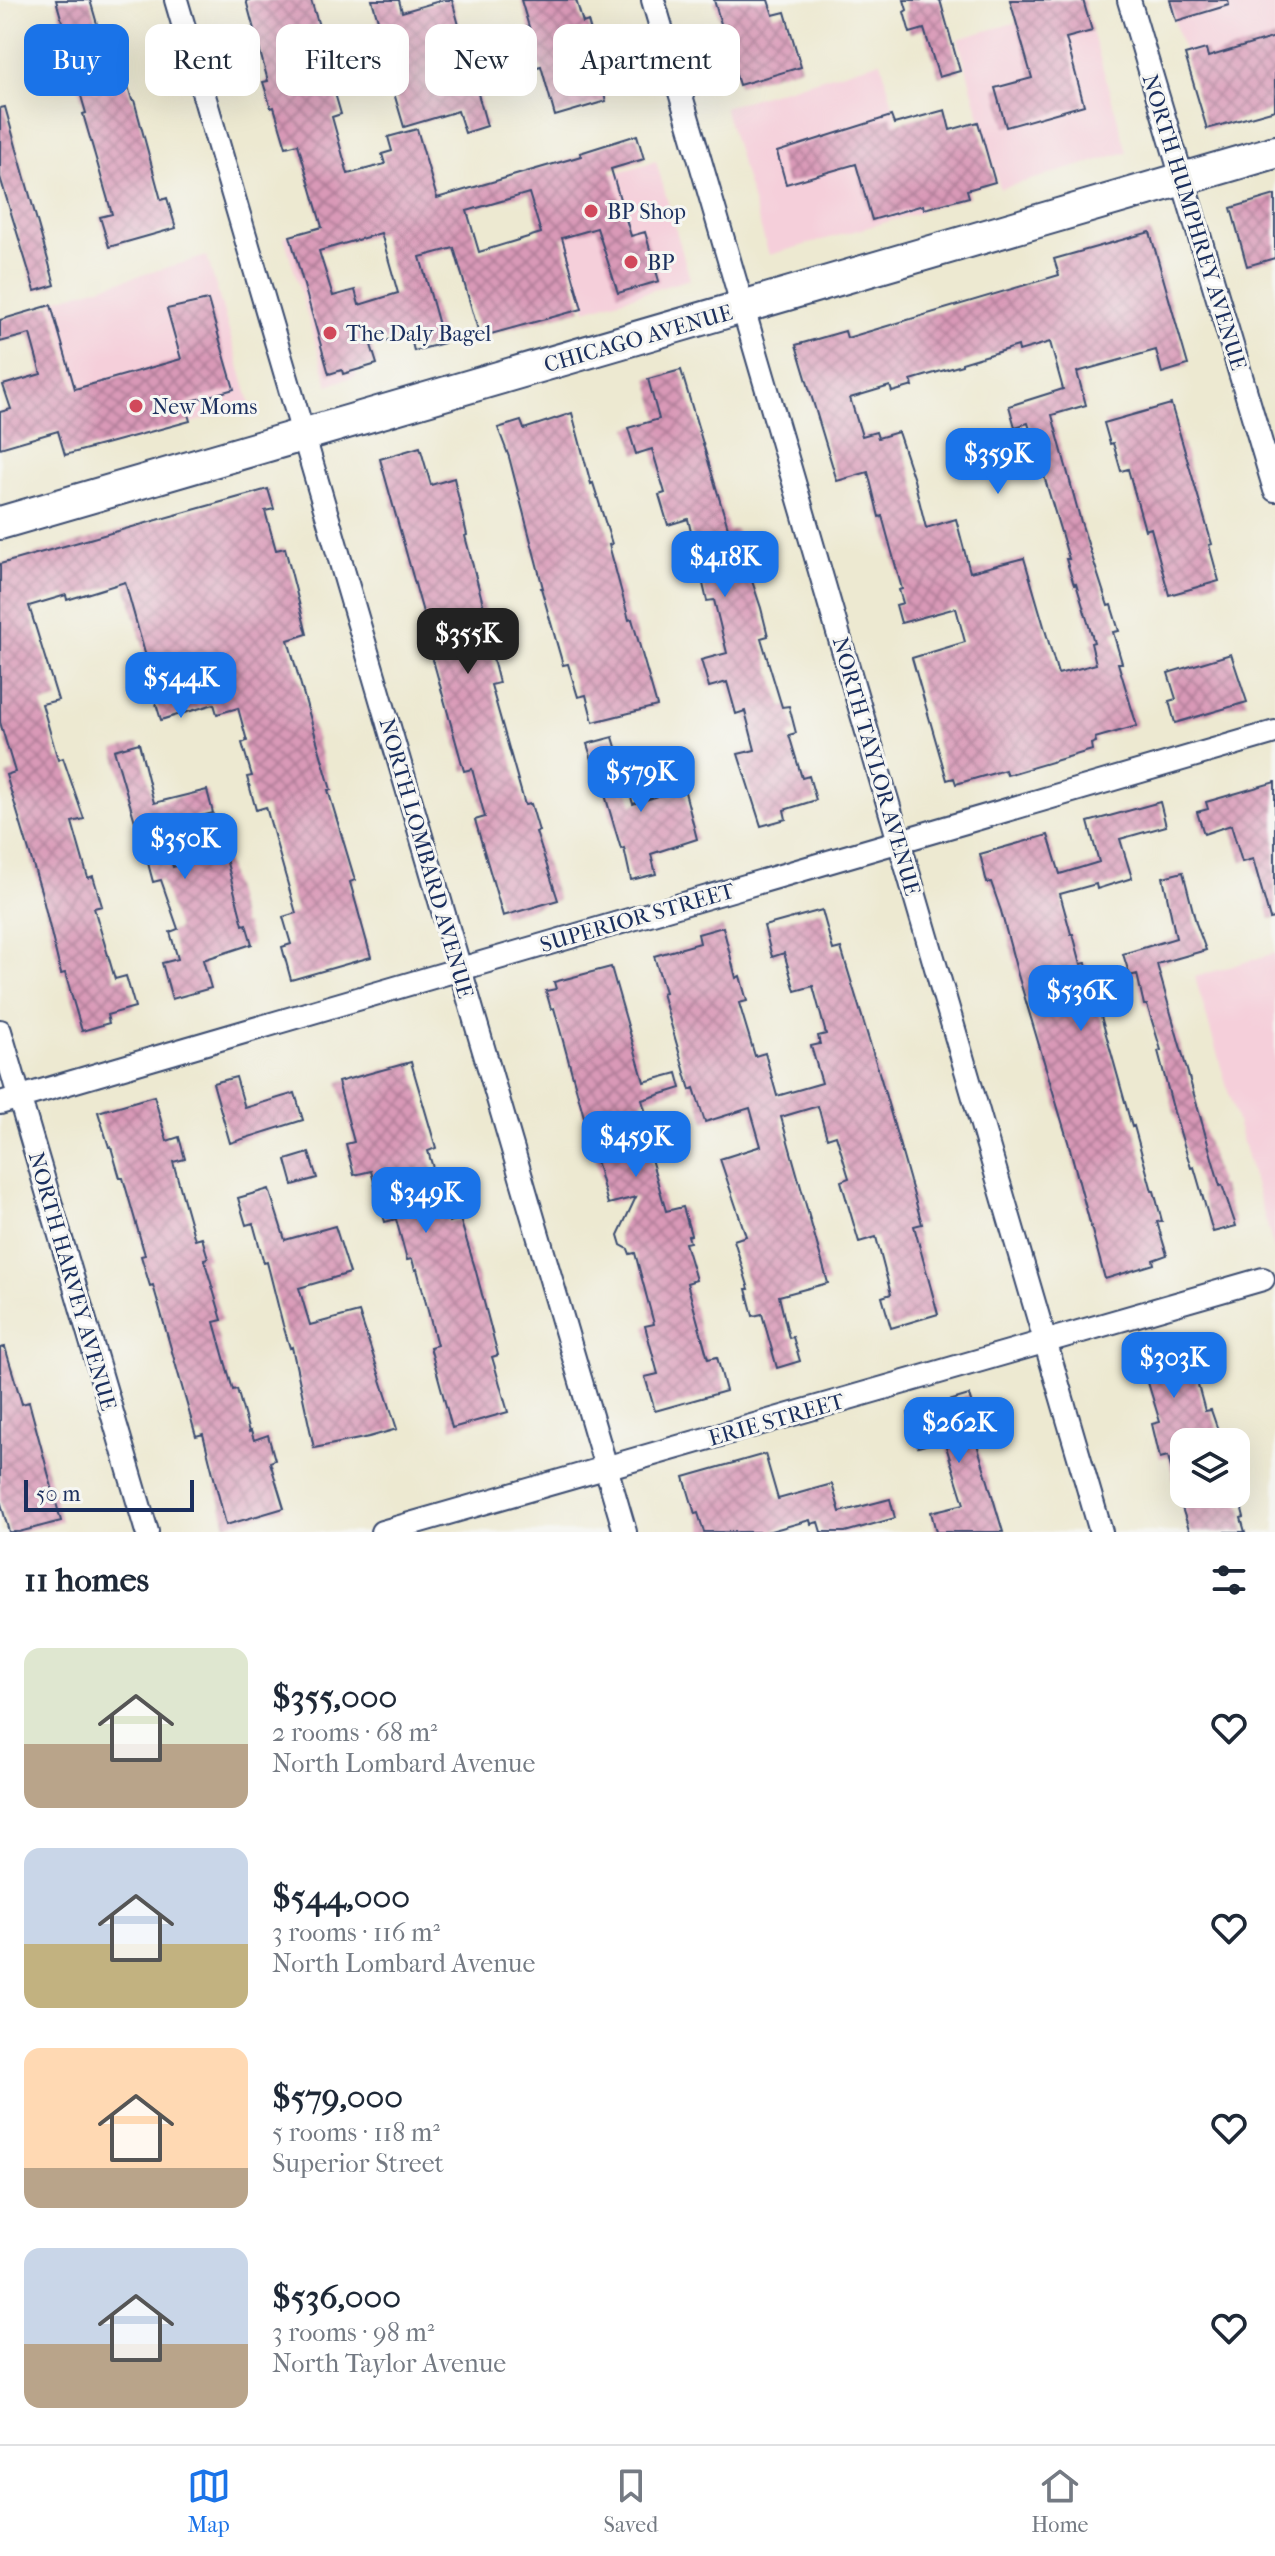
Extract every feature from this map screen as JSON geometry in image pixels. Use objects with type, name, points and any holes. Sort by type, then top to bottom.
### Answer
[{"type":"main road","name":"CHICAGO AVENUE","points":[[0,523],[1275,152]]},
{"type":"street","name":"NORTH LOMBARD AVENUE","points":[[176,0],[625,1532]]},
{"type":"street","name":"NORTH TAYLOR AVENUE","points":[[653,0],[1101,1532]]},
{"type":"street","name":"NORTH HUMPHREY AVENUE","points":[[1129,0],[1275,490]]},
{"type":"street","name":"SUPERIOR STREET","points":[[10,1100],[1275,732]]},
{"type":"street","name":"NORTH HARVEY AVENUE","points":[[0,1031],[10,1100],[147,1532]]},
{"type":"street","name":"ERIE STREET","points":[[382,1532],[1263,1279]]},
{"type":"shaded area","points":[[1168,0],[1275,0],[1275,110],[1207,129]]},
{"type":"shaded area","points":[[1084,3],[1127,152],[1000,189],[958,39]]},
{"type":"shaded area","points":[[881,61],[922,212],[769,255],[724,107]]},
{"type":"shaded area","points":[[656,161],[690,279],[586,310],[550,192]]},
{"type":"shaded area","name":"The Daly Bagel","points":[[313,229],[357,376],[328,385],[284,236]]},
{"type":"shaded area","points":[[207,256],[251,406],[95,450],[51,301]]},
{"type":"shaded area","points":[[1275,953],[1275,1253],[1195,977]]},
{"type":"building","points":[[56,0],[90,0],[97,24],[63,24]]},
{"type":"building","points":[[246,0],[311,0],[318,24],[276,24],[276,96],[336,96],[341,114],[332,117],[348,174],[385,164],[382,154],[392,151],[388,137],[417,129],[437,198],[581,156],[580,153],[637,135],[644,159],[611,169],[631,236],[645,232],[659,281],[618,293],[597,228],[562,238],[582,309],[480,337],[454,248],[420,257],[444,343],[414,351],[410,334],[371,345],[377,364],[343,374],[342,370],[329,374],[290,236],[322,227],[298,144],[286,147],[263,82],[268,81],[260,52],[260,24],[253,24]],"holes":[[[529,193],[541,233],[479,252],[467,211]],[[381,233],[398,293],[359,305],[355,290],[333,296],[319,251]]]},
{"type":"building","points":[[372,0],[399,0],[402,12],[452,0],[459,24],[425,24],[425,96],[479,96],[487,126],[465,133],[458,111],[404,127],[395,96],[409,96],[409,24],[379,24]]},
{"type":"building","points":[[521,0],[576,0],[583,23],[588,21],[589,24],[553,24],[553,96],[604,96],[606,101],[555,116],[541,66],[537,67],[537,24],[528,24]]},
{"type":"building","points":[[714,0],[768,0],[773,15],[785,12],[801,67],[740,85],[740,24],[721,24]]},
{"type":"building","points":[[904,0],[940,0],[960,71],[939,77],[924,29],[910,33]]},
{"type":"building","points":[[1010,0],[1083,0],[1092,31],[1066,38],[1084,105],[1006,127],[995,88],[1032,78]]},
{"type":"building","points":[[1170,0],[1228,0],[1229,5],[1176,21]]},
{"type":"building","points":[[1275,37],[1275,110],[1207,129],[1185,55],[1206,49],[1208,57]]},
{"type":"building","points":[[129,90],[161,200],[167,198],[176,228],[109,247],[100,217],[112,214],[83,114],[86,113],[81,96],[129,96]]},
{"type":"building","points":[[5,107],[55,285],[35,291],[0,177],[0,108]]},
{"type":"building","points":[[945,110],[950,130],[978,122],[995,182],[967,190],[969,197],[924,209],[923,205],[872,220],[856,164],[786,184],[777,152],[891,116],[894,124]]},
{"type":"building","points":[[1275,195],[1275,258],[1247,266],[1231,208]]},
{"type":"building","points":[[1150,232],[1188,365],[1162,373],[1156,350],[1077,372],[1086,405],[1052,415],[1081,522],[1119,631],[1113,632],[1122,663],[1118,663],[1137,726],[1095,738],[1096,742],[1091,744],[1092,750],[1007,775],[1005,770],[956,784],[954,778],[947,780],[912,658],[965,642],[956,608],[901,623],[896,605],[903,603],[899,590],[902,589],[868,472],[837,481],[796,345],[845,331],[847,338],[1059,275],[1054,259]],"holes":[[[1050,342],[1063,389],[1009,406],[1015,427],[1028,423],[1069,559],[1066,559],[1094,642],[1091,643],[1096,664],[1058,674],[1024,558],[970,572],[956,519],[926,528],[898,432],[878,438],[876,432],[862,436],[850,398],[890,386],[892,392],[913,386],[911,380],[962,363],[1018,346],[1019,351]]]},
{"type":"building","points":[[208,300],[234,389],[185,403],[190,421],[65,455],[58,431],[0,448],[0,412],[11,409],[3,385],[41,374],[30,334],[0,342],[0,320],[51,305],[75,389],[181,359],[167,309]]},
{"type":"building","points":[[681,370],[729,531],[736,529],[746,573],[749,572],[761,608],[768,636],[761,638],[782,707],[789,706],[796,733],[789,735],[802,778],[809,776],[816,800],[784,810],[786,819],[761,826],[738,754],[755,750],[745,711],[736,714],[727,682],[709,687],[701,660],[727,653],[714,600],[707,601],[688,519],[668,525],[659,495],[665,493],[652,449],[636,454],[628,428],[659,419],[648,379]]},
{"type":"building","points":[[1171,404],[1212,544],[1209,545],[1219,581],[1169,595],[1151,528],[1145,530],[1128,469],[1121,471],[1104,423]]},
{"type":"building","points":[[572,413],[591,484],[612,544],[609,545],[629,620],[632,619],[657,706],[593,722],[586,695],[578,697],[568,664],[563,665],[509,457],[498,428],[521,421],[524,429]]},
{"type":"building","points":[[420,447],[431,485],[454,478],[465,536],[490,630],[486,631],[499,683],[491,685],[525,805],[531,804],[539,831],[536,832],[558,900],[503,916],[475,820],[485,817],[472,769],[464,771],[380,459]]},
{"type":"building","points":[[268,489],[274,509],[265,511],[276,550],[285,548],[307,634],[288,640],[355,880],[350,882],[371,957],[291,980],[282,947],[291,944],[283,917],[296,913],[266,807],[256,810],[247,777],[252,776],[242,743],[247,741],[238,708],[217,714],[214,704],[161,720],[125,582],[67,600],[66,595],[29,606],[58,700],[42,704],[58,760],[63,758],[84,819],[72,822],[88,878],[93,876],[102,906],[94,908],[115,979],[126,976],[135,1007],[107,1015],[109,1023],[82,1031],[65,973],[61,974],[41,891],[6,775],[15,772],[0,722],[0,564]]},
{"type":"building","points":[[1231,654],[1247,702],[1175,723],[1169,701],[1176,699],[1168,673]]},
{"type":"building","points":[[613,737],[633,804],[684,788],[697,839],[651,854],[656,874],[631,880],[624,848],[621,849],[587,744]]},
{"type":"building","points":[[139,743],[154,803],[207,790],[213,813],[161,826],[173,867],[224,851],[243,925],[246,924],[252,944],[203,960],[211,988],[172,999],[162,963],[178,959],[170,932],[178,929],[161,880],[153,882],[114,750]]},
{"type":"building","points":[[1275,782],[1275,918],[1270,919],[1253,859],[1242,862],[1231,825],[1204,834],[1197,812],[1208,809],[1206,802]]},
{"type":"building","points":[[1160,802],[1166,826],[1120,839],[1132,878],[1097,889],[1096,884],[1060,894],[1081,964],[1086,963],[1132,1127],[1154,1191],[1162,1221],[1157,1222],[1167,1255],[1153,1260],[1154,1264],[1105,1279],[1001,911],[991,882],[987,883],[980,854],[1048,835],[1060,874],[1099,862],[1088,822]]},
{"type":"building","points":[[1183,872],[1206,950],[1157,964],[1220,1186],[1236,1226],[1213,1232],[1174,1112],[1158,1051],[1161,1050],[1147,1005],[1144,1005],[1137,974],[1130,976],[1123,954],[1176,938],[1163,877]]},
{"type":"building","points":[[822,910],[833,950],[841,948],[881,1079],[922,1224],[914,1226],[938,1314],[891,1328],[882,1297],[891,1294],[876,1237],[859,1242],[841,1181],[849,1178],[836,1135],[827,1138],[818,1106],[781,1117],[828,1283],[779,1296],[789,1338],[793,1337],[800,1361],[777,1368],[762,1314],[753,1316],[746,1289],[749,1289],[734,1240],[746,1236],[720,1159],[761,1146],[750,1108],[705,1122],[694,1088],[690,1090],[654,956],[700,943],[698,934],[723,927],[736,978],[740,976],[747,1001],[739,1003],[755,1056],[765,1053],[777,1096],[822,1083],[811,1046],[820,1044],[818,1036],[826,1034],[813,986],[795,991],[784,953],[772,957],[764,926]]},
{"type":"building","points":[[611,967],[644,1082],[677,1073],[681,1088],[642,1100],[653,1136],[645,1138],[666,1211],[683,1207],[691,1235],[688,1236],[690,1242],[685,1243],[696,1280],[687,1283],[708,1359],[717,1357],[726,1391],[655,1411],[645,1377],[658,1374],[645,1326],[654,1324],[635,1253],[630,1254],[621,1245],[618,1235],[636,1197],[608,1204],[554,1008],[551,1009],[546,991],[556,989],[554,982]]},
{"type":"building","points":[[411,1062],[436,1148],[428,1151],[449,1222],[460,1219],[498,1355],[492,1357],[508,1412],[452,1428],[430,1347],[437,1345],[417,1269],[412,1259],[407,1260],[396,1219],[385,1222],[371,1171],[354,1175],[346,1144],[354,1142],[338,1082]]},
{"type":"building","points":[[236,1077],[245,1108],[295,1093],[303,1120],[230,1143],[213,1083]]},
{"type":"building","points":[[154,1096],[167,1141],[179,1137],[185,1159],[173,1162],[195,1240],[202,1238],[208,1258],[204,1259],[222,1320],[214,1322],[233,1390],[237,1389],[254,1440],[268,1435],[275,1460],[270,1462],[284,1508],[226,1525],[203,1434],[196,1436],[153,1285],[150,1286],[141,1256],[145,1255],[123,1178],[120,1178],[98,1112]]},
{"type":"building","points":[[309,1153],[317,1178],[293,1185],[286,1160]]},
{"type":"building","points":[[269,1189],[285,1240],[335,1226],[350,1273],[299,1288],[310,1325],[359,1312],[397,1429],[314,1448],[292,1347],[283,1325],[267,1262],[264,1263],[253,1223],[246,1225],[238,1198]]},
{"type":"building","points":[[1177,1335],[1180,1344],[1186,1341],[1205,1411],[1211,1410],[1217,1428],[1170,1428],[1170,1464],[1168,1456],[1160,1458],[1152,1424],[1160,1422],[1146,1376],[1135,1379],[1126,1349]]},
{"type":"building","points":[[5,1347],[22,1404],[29,1402],[61,1521],[19,1532],[9,1532],[0,1500],[0,1348]]},
{"type":"building","points":[[969,1395],[979,1429],[973,1431],[1003,1532],[936,1532],[931,1512],[964,1504],[944,1440],[918,1447],[908,1413]]},
{"type":"building","points":[[765,1454],[778,1499],[832,1484],[840,1512],[890,1499],[895,1518],[845,1532],[821,1532],[818,1522],[811,1524],[810,1520],[767,1532],[704,1532],[684,1477]]},
{"type":"building","points":[[1182,1508],[1242,1508],[1245,1532],[1190,1532]]},
{"type":"place","name":"BP Shop","points":[[591,211]]},
{"type":"place","name":"BP","points":[[631,262]]},
{"type":"place","name":"The Daly Bagel","points":[[330,333]]},
{"type":"place","name":"New Moms","points":[[136,406]]}]
